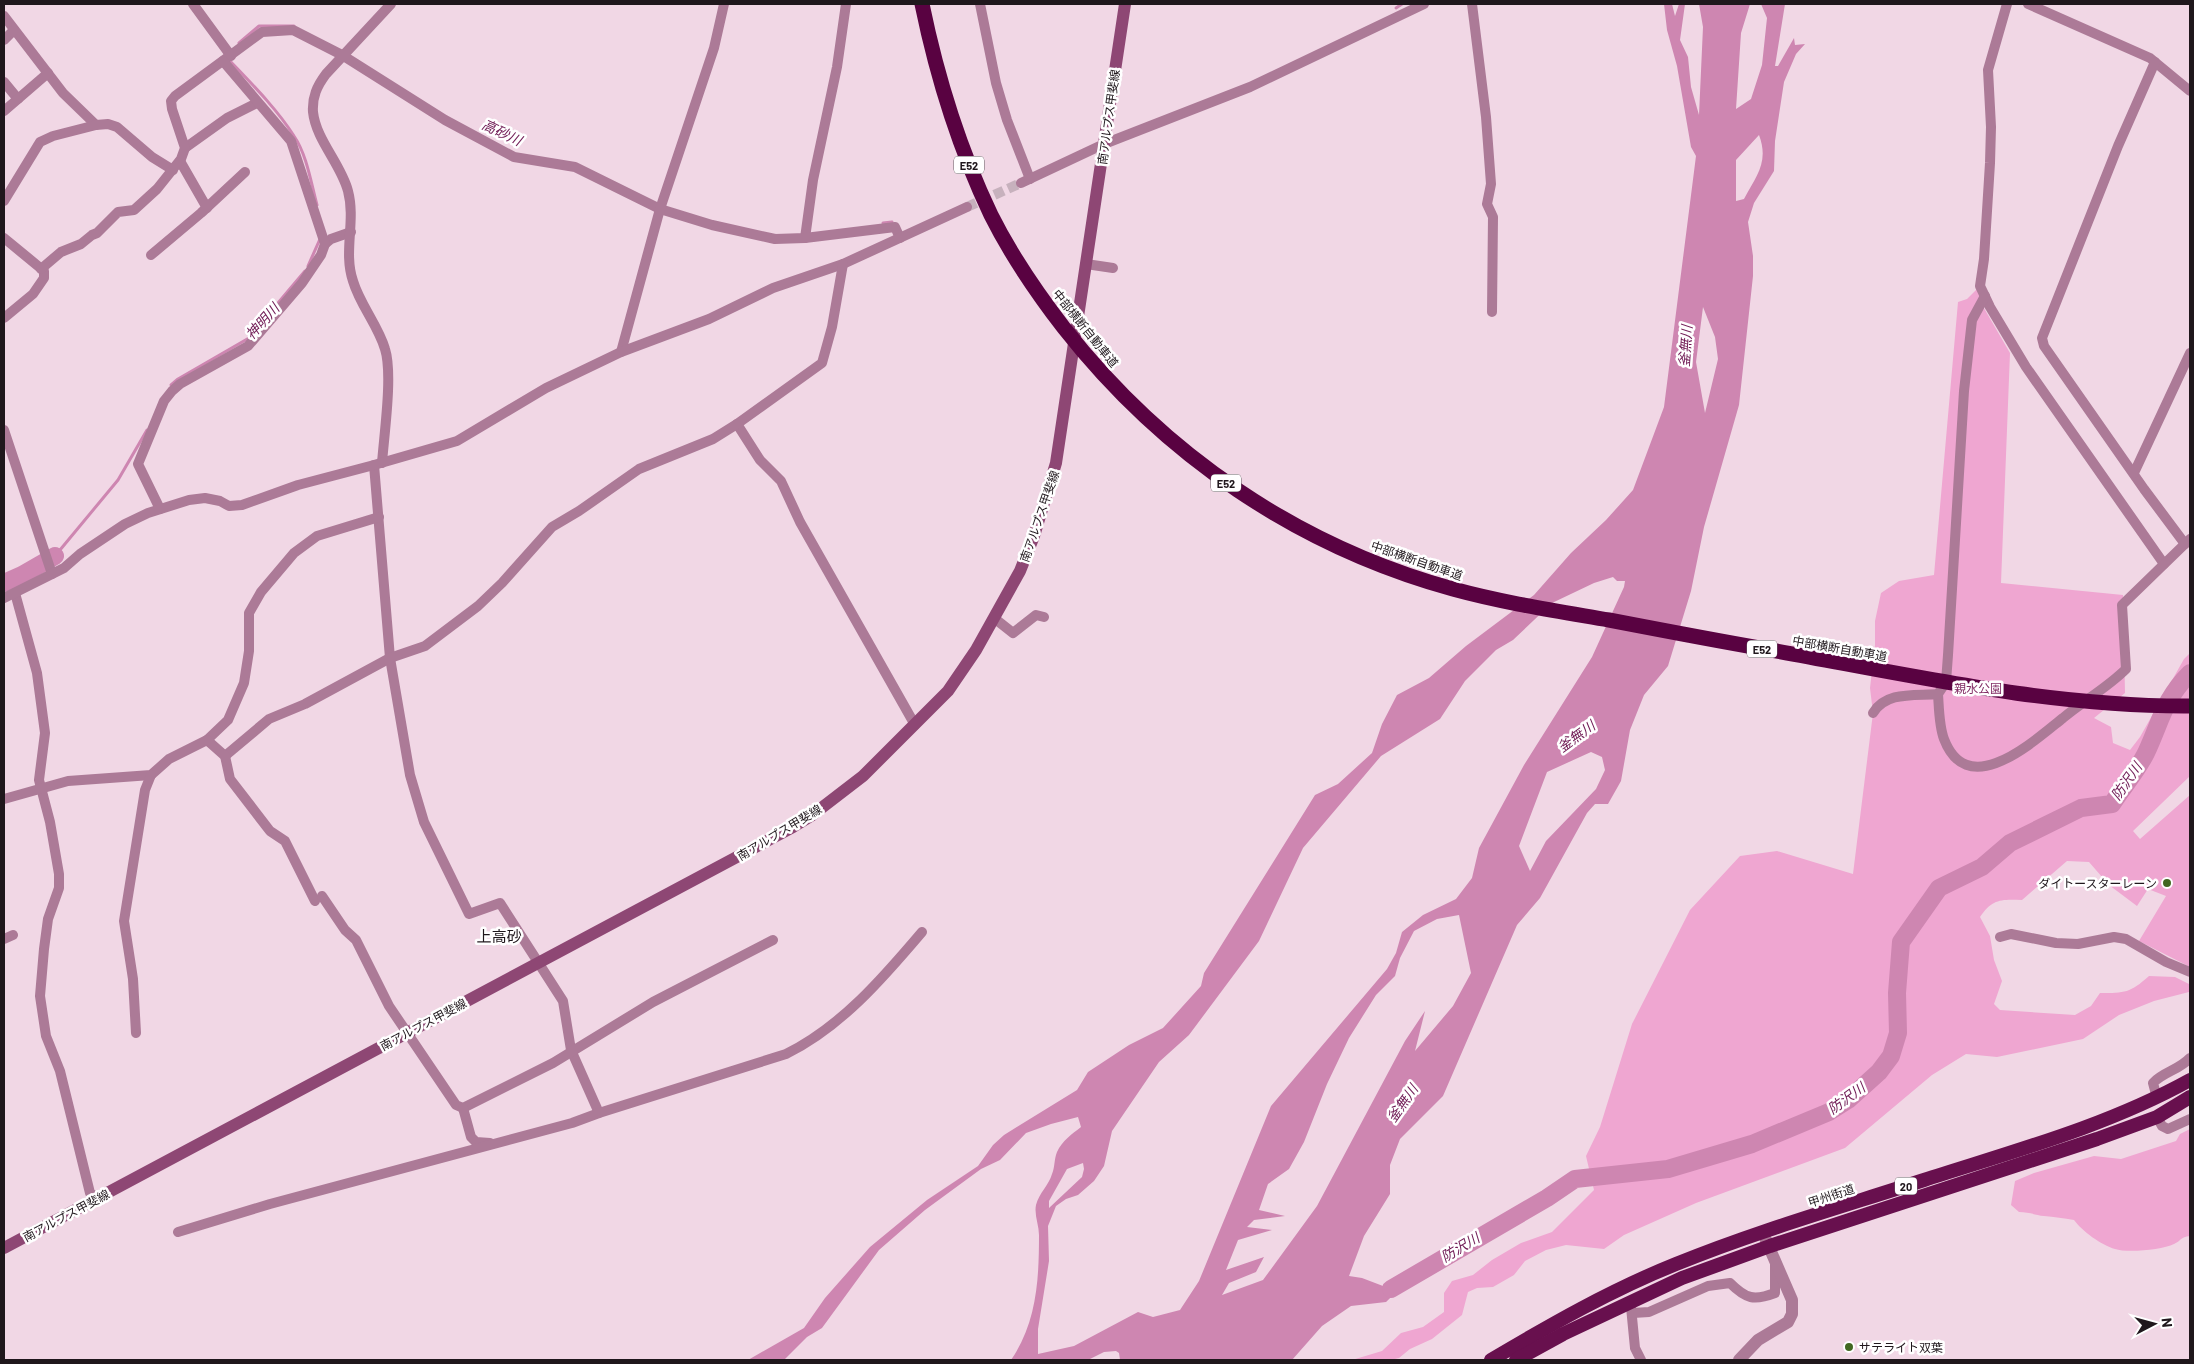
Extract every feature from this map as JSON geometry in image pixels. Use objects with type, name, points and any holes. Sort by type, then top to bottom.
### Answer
[{"type":"highway","name":"中部横断自動車道","points":[[922,4],[939,78],[971,169],[993,218],[1019,265],[1051,311],[1086,356],[1125,398],[1163,434],[1204,468],[1245,497],[1289,523],[1341,549],[1451,588],[1505,602],[2008,692],[2119,704],[2190,706]]},
{"type":"highway","name":"甲州街道","points":[[1491,1360],[1553,1323],[1675,1264],[1763,1233],[2092,1125],[2157,1098],[2190,1080]]},
{"type":"highway","name":"20","points":[[1516,1360],[1563,1334],[1630,1308],[1682,1278],[1770,1246],[2097,1139],[2158,1117],[2190,1098]]},
{"type":"main road","name":"南アルプス甲斐線","points":[[4,1248],[706,874],[811,816],[863,776],[948,691],[976,650],[1020,571],[1034,536],[1056,463],[1125,4]]},
{"type":"street","points":[[193,4],[257,103],[291,141],[325,244]]},
{"type":"street","points":[[391,4],[342,55],[317,87],[313,112],[316,125],[341,172],[348,191],[352,209],[350,269],[353,283],[386,349],[388,364],[378,464],[379,517],[390,658],[410,775],[428,831],[469,914],[500,903],[563,1001],[571,1050],[599,1113]]},
{"type":"street","points":[[621,352],[660,209],[714,48],[724,4]]},
{"type":"street","points":[[805,238],[813,180],[837,67],[846,4]]},
{"type":"street","points":[[980,4],[996,83],[1026,181],[1104,144],[1250,87],[1424,4]]},
{"type":"street","points":[[1472,4],[1486,118],[1491,184],[1487,204],[1493,217],[1492,312]]},
{"type":"street","points":[[2007,4],[1988,70],[1991,127],[1990,163],[1984,259],[1980,286],[2026,367],[2164,564]]},
{"type":"street","points":[[2028,4],[2155,62],[2190,90]]},
{"type":"street","points":[[4,16],[64,93],[96,125]]},
{"type":"street","points":[[4,40],[14,30]]},
{"type":"street","points":[[185,148],[171,101],[174,96],[262,32],[293,30],[342,55],[445,120],[514,157],[575,167],[660,209],[712,225],[775,239],[805,238],[895,227],[900,238]]},
{"type":"street","points":[[1985,296],[1972,320],[1964,391],[1946,682],[1938,694],[1942,732],[1951,753],[1963,763],[1974,766],[1998,764],[2032,744],[2126,669],[2122,605],[2188,541],[2144,489],[2044,346],[2042,338],[2118,146],[2155,62]]},
{"type":"street","points":[[4,111],[48,73]]},
{"type":"street","points":[[4,82],[18,99]]},
{"type":"street","points":[[41,269],[61,252],[81,244],[97,233],[118,212],[134,210],[176,166],[185,148],[226,118],[257,103]]},
{"type":"street","points":[[4,201],[40,142],[53,136],[96,125],[108,124],[117,127],[152,157],[176,166],[207,208]]},
{"type":"street","points":[[151,255],[207,208],[245,172]]},
{"type":"street","points":[[4,598],[64,568],[80,554],[125,524],[160,509],[189,500],[205,498],[220,501],[229,506],[242,505],[298,485],[457,441],[546,388],[621,352],[709,319],[773,288],[843,264],[967,207]]},
{"type":"street","points":[[160,509],[138,464],[164,401],[180,384],[248,346],[302,283],[321,255],[325,244],[331,239],[351,232]]},
{"type":"street","points":[[4,238],[44,271],[44,278],[33,294],[4,318]]},
{"type":"street","points":[[225,756],[269,719],[305,704],[390,658],[425,646],[478,606],[502,583],[552,527],[587,506],[638,469],[713,439],[822,363],[832,327],[843,264]]},
{"type":"street","points":[[1086,264],[1113,268]]},
{"type":"street","points":[[2134,473],[2190,353]]},
{"type":"street","points":[[737,424],[760,460],[781,481],[800,522],[915,725]]},
{"type":"street","points":[[4,430],[52,574]]},
{"type":"street","points":[[136,1033],[133,979],[124,921],[145,790],[150,775],[169,759],[207,740],[228,720],[244,683],[249,651],[249,612],[261,592],[294,553],[317,536],[379,517]]},
{"type":"street","points":[[16,593],[37,673],[45,733],[39,780],[50,822],[59,888],[48,919],[40,976],[40,996],[46,1036],[60,1071],[90,1193],[98,1198]]},
{"type":"street","points":[[994,618],[1013,633],[1036,615],[1044,617]]},
{"type":"street","points":[[1873,713],[1878,704],[1888,698],[1938,694]]},
{"type":"street","points":[[207,740],[225,756],[230,779],[270,831],[285,842],[319,899],[356,940],[389,1006],[456,1105],[463,1108],[553,1063],[571,1050],[653,1002],[773,940]]},
{"type":"street","points":[[4,798],[68,781],[106,780],[150,775]]},
{"type":"street","points":[[178,1232],[270,1204],[572,1124],[599,1113],[779,1057],[799,1048],[853,1007],[922,932]]},
{"type":"street","points":[[2000,937],[2011,934],[2056,943],[2078,944],[2114,937],[2126,939],[2166,962],[2190,972]]},
{"type":"street","points":[[2157,1098],[2153,1083],[2158,1077],[2168,1074],[2190,1058]]},
{"type":"street","points":[[463,1108],[471,1137],[476,1142],[486,1144],[522,1134],[526,1136]]},
{"type":"street","points":[[2158,1117],[2162,1126],[2168,1129],[2190,1119]]},
{"type":"street","points":[[1739,1360],[1758,1340],[1788,1322],[1792,1314],[1792,1300],[1763,1233]]},
{"type":"street","points":[[1641,1360],[1635,1348],[1630,1308],[1649,1312],[1708,1286],[1730,1283],[1743,1296],[1761,1299],[1775,1294],[1776,1260]]},
{"type":"green space","name":"親水公園","points":[[1980,286],[1981,303],[2010,353],[2001,583],[2123,595],[2125,693],[2094,718],[2111,727],[2113,743],[2130,750],[2140,737],[2184,659],[2190,653],[2190,776],[2133,831],[2140,839],[2190,795],[2190,967],[2139,941],[2166,896],[2148,889],[2137,906],[2109,885],[2089,862],[2067,861],[2022,900],[2003,900],[1993,903],[1980,917],[1990,936],[1994,960],[2002,981],[1994,1004],[2000,1010],[2075,1015],[2091,1006],[2100,993],[2127,991],[2137,986],[2149,976],[2175,977],[2189,984],[2189,992],[2154,1001],[2119,1015],[2083,1039],[1997,1057],[1966,1054],[1932,1075],[1845,1148],[1696,1203],[1624,1235],[1604,1249],[1566,1245],[1546,1250],[1525,1261],[1514,1275],[1493,1287],[1477,1288],[1468,1292],[1462,1315],[1432,1339],[1410,1349],[1399,1358],[1391,1360],[1352,1360],[1382,1351],[1401,1333],[1423,1327],[1444,1312],[1444,1293],[1452,1281],[1473,1275],[1492,1260],[1521,1243],[1552,1232],[1594,1190],[1586,1156],[1600,1127],[1632,1024],[1690,910],[1740,856],[1777,851],[1853,874],[1873,713],[1870,688],[1875,645],[1875,621],[1881,593],[1899,581],[1934,575],[1958,302],[1967,299]]},
{"type":"green space","points":[[2190,1129],[2190,1236],[2182,1238],[2174,1244],[2144,1250],[2128,1251],[2115,1249],[2092,1237],[2074,1220],[2019,1212],[2011,1205],[2015,1181],[2034,1173],[2094,1156],[2121,1159],[2176,1141],[2180,1134]]},
{"type":"water","name":"釜無川","points":[[1664,4],[1672,4],[1675,16],[1679,4],[1685,4],[1680,40],[1688,57],[1691,87],[1699,115],[1703,27],[1699,4],[1750,4],[1741,33],[1736,109],[1751,99],[1762,65],[1767,18],[1761,4],[1785,4],[1775,66],[1778,66],[1794,38],[1795,45],[1805,44],[1796,54],[1784,82],[1775,141],[1774,171],[1754,203],[1748,222],[1753,256],[1753,276],[1739,405],[1704,527],[1691,591],[1668,666],[1644,695],[1630,730],[1621,781],[1608,804],[1595,804],[1587,813],[1540,898],[1517,925],[1443,1096],[1400,1139],[1390,1165],[1390,1194],[1364,1236],[1349,1276],[1362,1278],[1383,1286],[1412,1277],[1386,1302],[1351,1306],[1322,1326],[1292,1360],[1120,1360],[1119,1353],[1116,1351],[1104,1352],[1088,1360],[1011,1360],[1020,1346],[1026,1331],[1035,1300],[1039,1251],[1036,1205],[1051,1178],[1059,1148],[1081,1127],[1078,1117],[1026,1133],[1000,1160],[981,1169],[925,1210],[879,1250],[822,1328],[807,1337],[785,1359],[748,1360],[804,1328],[825,1298],[870,1247],[927,1200],[978,1166],[993,1145],[1004,1135],[1077,1090],[1088,1072],[1129,1045],[1163,1028],[1201,986],[1204,973],[1315,795],[1338,784],[1372,753],[1382,724],[1397,695],[1429,678],[1466,646],[1534,595],[1571,553],[1606,520],[1633,490],[1664,407],[1696,156],[1691,147],[1677,66],[1667,30]],"holes":[[[1759,135],[1763,153],[1760,168],[1744,199],[1736,201],[1736,160]],[[1703,307],[1715,337],[1718,359],[1705,413],[1696,362]],[[1613,577],[1617,581],[1625,581],[1592,657],[1524,765],[1479,848],[1472,878],[1456,899],[1423,915],[1402,932],[1396,953],[1387,969],[1271,1106],[1199,1281],[1180,1310],[1153,1317],[1138,1312],[1074,1346],[1038,1354],[1038,1329],[1049,1261],[1048,1226],[1056,1206],[1066,1199],[1078,1195],[1094,1181],[1104,1166],[1112,1131],[1159,1062],[1189,1035],[1259,941],[1303,848],[1381,756],[1440,719],[1465,681],[1496,650],[1513,640],[1552,603],[1594,583]],[[1591,752],[1602,757],[1605,770],[1596,789],[1546,841],[1530,871],[1519,846],[1547,772]],[[1459,915],[1471,973],[1453,1006],[1415,1051],[1425,1011],[1405,1041],[1317,1206],[1263,1280],[1222,1295],[1229,1283],[1256,1272],[1264,1257],[1226,1270],[1238,1240],[1272,1230],[1247,1227],[1254,1220],[1285,1216],[1259,1210],[1268,1184],[1289,1169],[1304,1142],[1327,1084],[1349,1038],[1376,995],[1395,976],[1400,958],[1414,931],[1437,919]],[[1083,1163],[1082,1177],[1049,1208],[1049,1201],[1067,1169]]]},
{"type":"waterway","points":[[1396,8],[1402,4]]},
{"type":"waterway","name":"高砂川","points":[[239,43],[259,26],[294,26]]},
{"type":"waterway","name":"神明川","points":[[229,60],[272,106],[294,136],[305,160],[317,205]]},
{"type":"waterway","name":"高砂川","points":[[883,223],[892,222]]},
{"type":"waterway","name":"神明川","points":[[308,266],[320,239]]},
{"type":"waterway","name":"神明川","points":[[256,329],[305,271]]},
{"type":"waterway","name":"神明川","points":[[171,385],[178,379],[249,338]]},
{"type":"waterway","name":"神明川","points":[[55,556],[118,480],[147,430]]},
{"type":"waterway","name":"神明川","points":[[4,583],[55,556]]},
{"type":"waterway","name":"防沢川","points":[[1391,1289],[1547,1198],[1575,1179],[1668,1169],[1752,1144],[1829,1112],[1848,1100],[1879,1072],[1891,1056],[1898,1033],[1897,993],[1901,942],[1939,888],[1982,867],[2010,843],[2081,808],[2112,804],[2146,753],[2174,692],[2190,673]]},
{"type":"tunnel","points":[[967,207],[1021,183]]},
{"type":"place","name":"ダイトースターレーン","points":[[2167,883]]},
{"type":"place","name":"サテライト双葉","points":[[1849,1347]]},
{"type":"district","name":"上高砂","points":[[499,936]]}]
